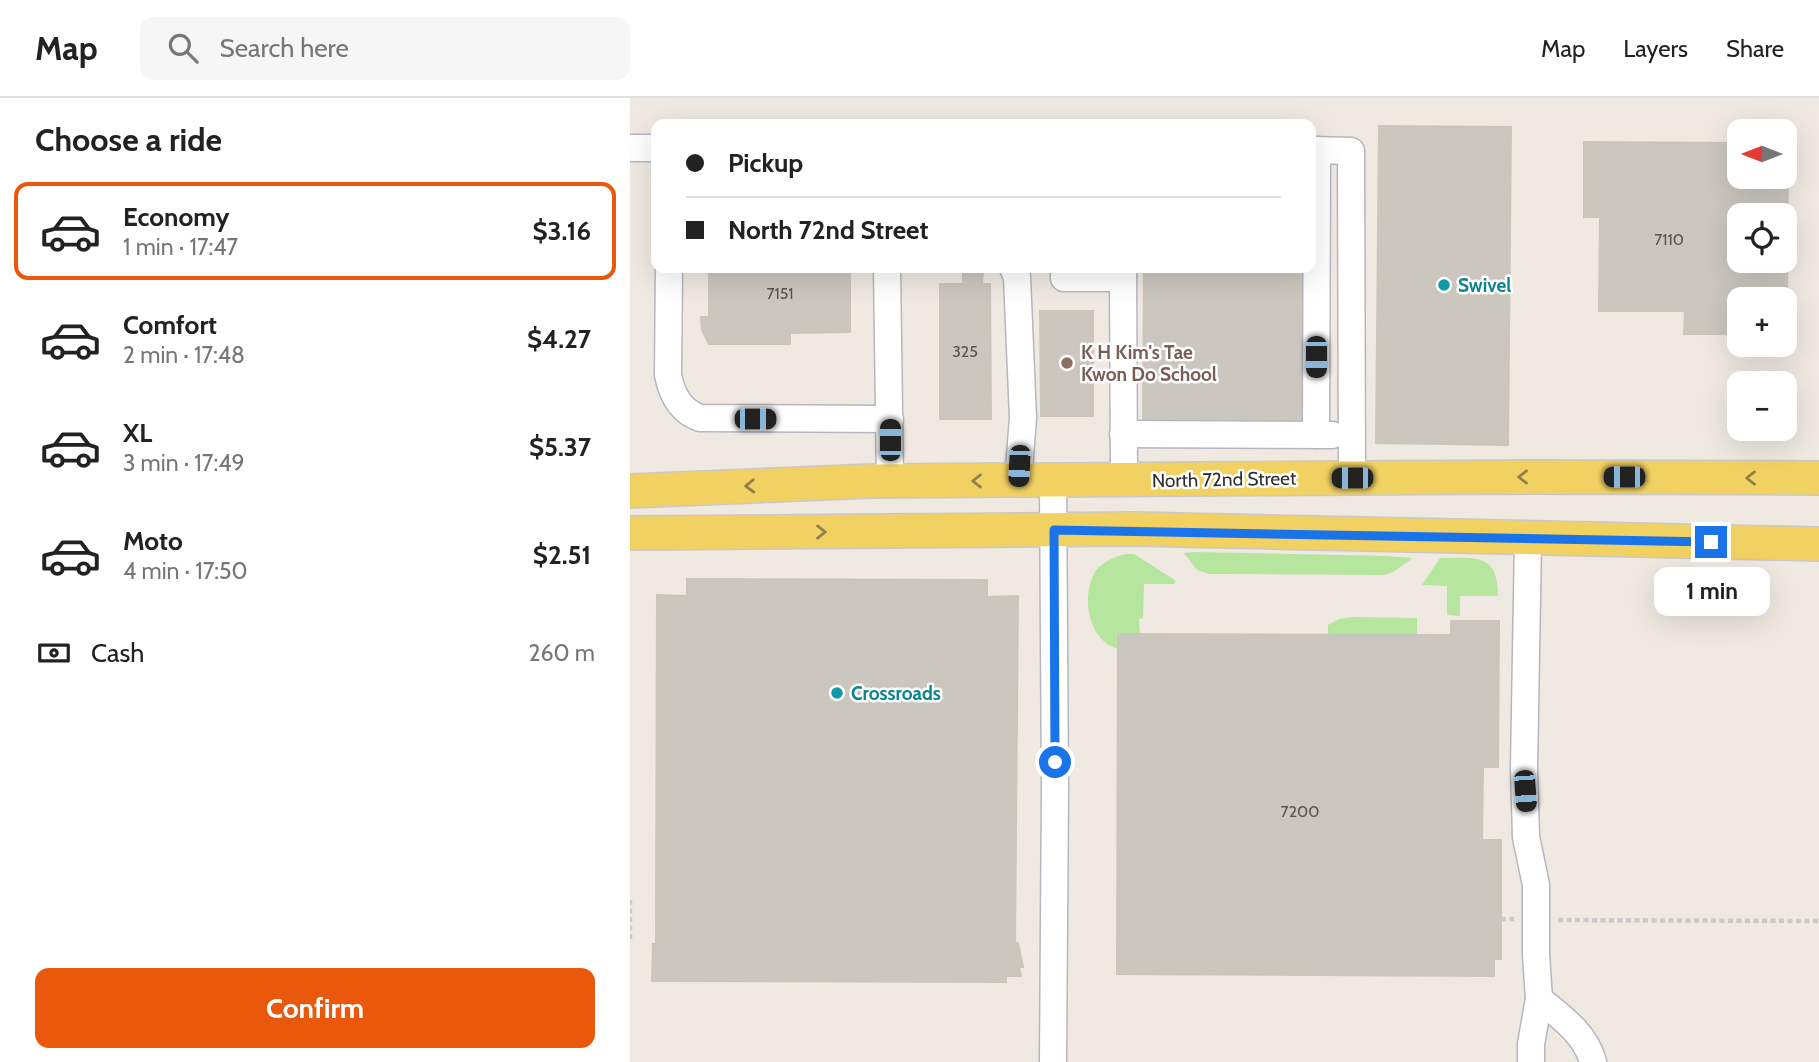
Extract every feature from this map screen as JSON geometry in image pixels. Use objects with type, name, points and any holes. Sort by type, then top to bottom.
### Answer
[{"type":"main road","name":"North 72nd Street","points":[[630,491],[890,481],[1819,478]]},
{"type":"main road","points":[[630,533],[1148,530],[1819,544]]},
{"type":"lane","points":[[630,148],[651,148]]},
{"type":"lane","points":[[1316,150],[1351,151],[1352,478]]},
{"type":"lane","points":[[669,273],[668,375],[671,390],[690,415],[700,418],[890,419]]},
{"type":"lane","points":[[887,273],[890,481]]},
{"type":"lane","points":[[1016,273],[1023,418],[1018,481]]},
{"type":"lane","points":[[1064,273],[1064,278],[1123,273],[1124,480]]},
{"type":"lane","points":[[1315,273],[1316,435]]},
{"type":"lane","points":[[1124,434],[1352,435]]},
{"type":"lane","points":[[1053,481],[1053,1062]]},
{"type":"lane","points":[[1528,539],[1524,768],[1526,837],[1536,884],[1539,999],[1531,1044],[1531,1062]]},
{"type":"lane","points":[[1539,999],[1577,1032],[1591,1052],[1593,1062]]},
{"type":"path","points":[[630,900],[630,939]]},
{"type":"path","points":[[1501,919],[1819,921]]},
{"type":"green space","points":[[1184,553],[1413,558],[1384,575],[1209,574],[1197,570]]},
{"type":"green space","points":[[1126,554],[1134,554],[1176,581],[1174,584],[1144,584],[1143,618],[1139,619],[1140,634],[1119,634],[1118,649],[1108,645],[1094,628],[1088,607],[1088,595],[1090,584],[1099,567]]},
{"type":"green space","points":[[1440,558],[1482,560],[1494,572],[1498,596],[1460,596],[1460,616],[1447,615],[1447,586],[1422,585]]},
{"type":"green space","points":[[1417,618],[1417,635],[1328,635],[1328,625],[1339,619]]},
{"type":"building","name":"Swivel","points":[[1379,126],[1511,127],[1508,445],[1376,443]]},
{"type":"building","points":[[1584,142],[1727,143],[1727,189],[1788,189],[1788,203],[1727,203],[1727,273],[1787,273],[1787,287],[1727,287],[1727,334],[1684,334],[1685,311],[1599,311],[1600,217],[1584,217]]},
{"type":"building","points":[[709,273],[850,273],[850,332],[790,333],[790,344],[709,344],[702,330],[701,317],[709,317]]},
{"type":"building","points":[[963,273],[983,273],[982,284],[990,284],[991,419],[940,419],[940,284],[963,284]]},
{"type":"building","points":[[1144,273],[1310,273],[1309,422],[1143,421]]},
{"type":"building","name":"K H Kim's Tae Kwon Do School","points":[[1040,311],[1093,311],[1093,416],[1041,416]]},
{"type":"building","name":"Crossroads","points":[[687,579],[987,580],[987,597],[1018,596],[1015,943],[1018,943],[1023,967],[1019,967],[1021,976],[1006,976],[1006,982],[652,981],[653,944],[656,944],[657,595],[687,596]]},
{"type":"building","points":[[1451,621],[1499,621],[1498,767],[1483,767],[1482,840],[1501,840],[1501,959],[1494,959],[1494,976],[1117,974],[1118,634],[1451,635]]},
{"type":"place","name":"Swivel","points":[[1444,285]]},
{"type":"place","name":"K H Kim's Tae Kwon Do School","points":[[1067,363]]},
{"type":"place","name":"Crossroads","points":[[837,693]]},
{"type":"route","points":[[1055,762],[1054,530],[1711,542]]}]
